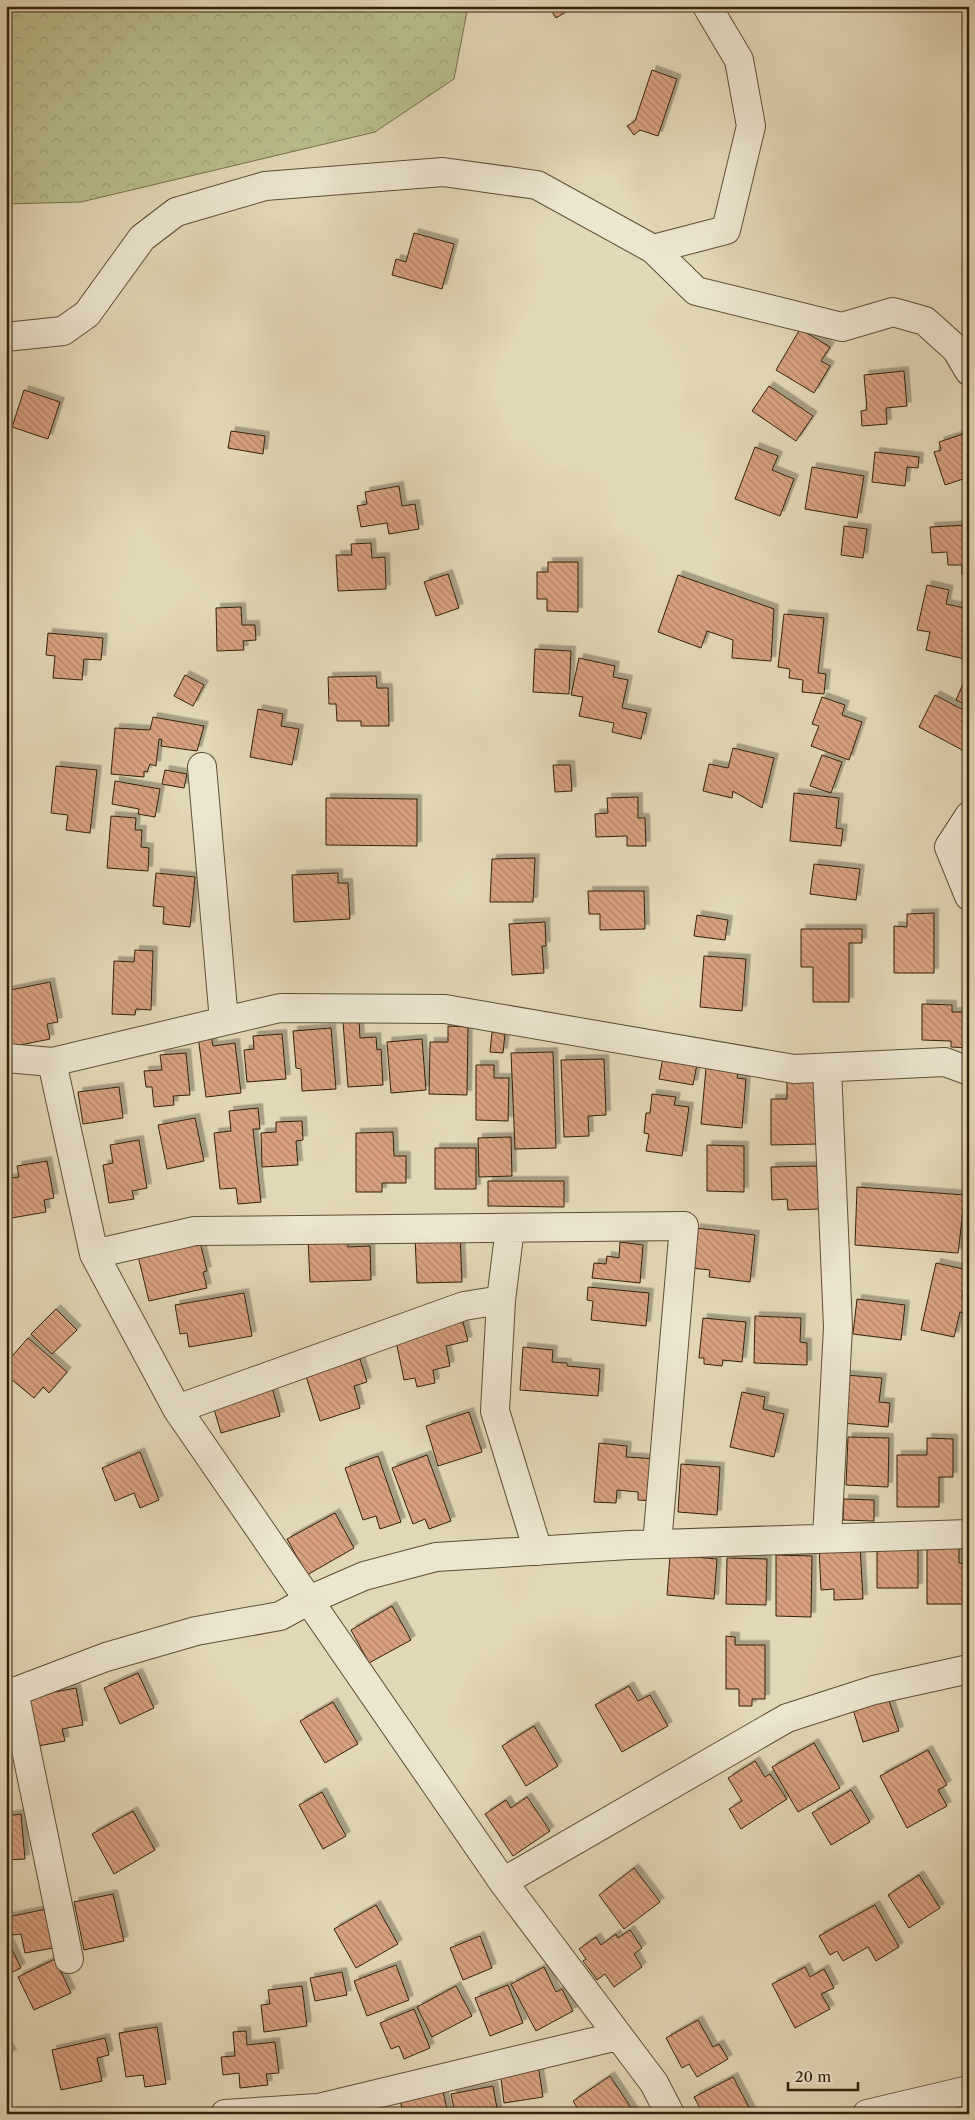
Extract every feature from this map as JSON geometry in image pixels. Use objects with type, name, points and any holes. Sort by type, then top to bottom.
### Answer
[{"type":"street","points":[[653,249],[726,230],[750,126],[739,60],[707,6]]},
{"type":"street","points":[[6,337],[63,331],[87,314],[142,238],[176,212],[265,186],[443,172],[537,185],[653,249],[696,291],[842,327],[893,312],[925,321],[956,349],[969,371]]},
{"type":"street","points":[[202,767],[224,1021]]},
{"type":"street","points":[[969,816],[949,846],[969,896]]},
{"type":"street","points":[[6,1058],[52,1062],[280,1008],[445,1008],[794,1070],[945,1062],[969,1071]]},
{"type":"street","points":[[52,1062],[94,1254],[178,1409],[503,1882],[654,2083],[670,2114]]},
{"type":"street","points":[[827,1068],[838,1327],[827,1538]]},
{"type":"street","points":[[94,1254],[195,1232],[684,1226],[657,1544]]},
{"type":"street","points":[[510,1228],[501,1300],[495,1411],[538,1551]]},
{"type":"street","points":[[178,1409],[464,1306],[501,1300]]},
{"type":"street","points":[[69,1959],[10,1693],[106,1657],[196,1631],[280,1616],[309,1600],[364,1576],[436,1557],[657,1544],[969,1534]]},
{"type":"street","points":[[503,1882],[787,1718],[874,1690],[969,1669]]},
{"type":"street","points":[[225,2114],[318,2108],[618,2036]]},
{"type":"street","points":[[867,2114],[969,2090]]},
{"type":"green space","points":[[6,6],[468,6],[454,79],[375,132],[81,202],[6,204]]},
{"type":"building","points":[[548,6],[573,6],[574,7],[556,18]]},
{"type":"building","points":[[652,70],[677,79],[658,136],[640,130],[634,135],[627,126],[635,121]]},
{"type":"building","points":[[414,233],[454,244],[442,289],[392,275],[396,259],[406,262]]},
{"type":"building","points":[[800,329],[830,347],[821,361],[830,366],[814,393],[776,370]]},
{"type":"building","points":[[904,371],[907,406],[886,408],[887,424],[862,426],[861,411],[867,410],[864,375]]},
{"type":"building","points":[[769,386],[813,416],[796,441],[752,411]]},
{"type":"building","points":[[24,390],[60,402],[48,439],[12,427]]},
{"type":"building","points":[[231,431],[265,436],[263,454],[228,448]]},
{"type":"building","points":[[969,432],[969,477],[945,485],[934,452],[941,450],[939,442]]},
{"type":"building","points":[[755,447],[778,456],[772,470],[794,479],[780,516],[735,499]]},
{"type":"building","points":[[875,452],[919,457],[918,468],[907,467],[905,486],[872,482]]},
{"type":"building","points":[[812,467],[864,476],[857,518],[805,509]]},
{"type":"building","points":[[399,486],[402,506],[415,504],[419,529],[389,534],[387,523],[361,527],[357,506],[367,504],[365,492]]},
{"type":"building","points":[[969,525],[969,573],[962,574],[962,565],[948,565],[947,552],[932,553],[930,527]]},
{"type":"building","points":[[844,526],[867,529],[863,558],[841,555]]},
{"type":"building","points":[[371,543],[372,558],[385,557],[386,589],[338,591],[336,555],[352,555],[351,544]]},
{"type":"building","points":[[548,562],[578,562],[578,612],[547,611],[547,599],[537,599],[537,572],[548,572]]},
{"type":"building","points":[[448,574],[459,608],[436,616],[424,582]]},
{"type":"building","points":[[678,575],[774,609],[771,661],[732,658],[733,640],[707,631],[701,648],[658,632]]},
{"type":"building","points":[[927,585],[949,590],[946,604],[969,609],[969,660],[926,650],[930,632],[917,630]]},
{"type":"building","points":[[241,607],[242,625],[255,625],[256,640],[243,641],[244,650],[217,651],[216,608]]},
{"type":"building","points":[[784,614],[824,618],[818,673],[826,674],[824,694],[802,692],[803,680],[789,678],[790,669],[778,667]]},
{"type":"building","points":[[48,633],[103,638],[101,660],[84,659],[82,680],[53,678],[55,656],[46,655]]},
{"type":"building","points":[[535,649],[571,651],[569,694],[533,692]]},
{"type":"building","points":[[579,658],[615,666],[613,677],[628,680],[622,708],[647,713],[641,739],[612,732],[614,723],[579,716],[583,697],[571,695]]},
{"type":"building","points":[[969,670],[969,706],[956,700]]},
{"type":"building","points":[[185,675],[204,685],[193,706],[174,696]]},
{"type":"building","points":[[376,676],[377,688],[388,688],[389,726],[361,726],[361,721],[337,721],[336,704],[329,704],[328,677]]},
{"type":"building","points":[[935,695],[969,713],[969,747],[966,752],[919,727]]},
{"type":"building","points":[[822,697],[845,705],[842,715],[862,722],[849,760],[811,746],[819,726],[812,724]]},
{"type":"building","points":[[258,709],[283,714],[281,726],[299,729],[292,765],[250,757]]},
{"type":"building","points":[[153,717],[204,726],[197,751],[161,746],[162,740],[159,739],[156,766],[150,764],[147,772],[144,771],[144,777],[111,774],[115,728],[150,730]]},
{"type":"building","points":[[733,748],[774,758],[762,808],[733,791],[732,798],[703,791],[709,764],[728,768]]},
{"type":"building","points":[[822,755],[842,762],[831,793],[810,786]]},
{"type":"building","points":[[553,765],[570,765],[572,791],[555,792]]},
{"type":"building","points":[[56,766],[97,770],[90,833],[66,830],[68,815],[51,813]]},
{"type":"building","points":[[165,770],[187,774],[184,788],[162,784]]},
{"type":"building","points":[[115,781],[160,789],[155,817],[138,814],[139,809],[112,804]]},
{"type":"building","points":[[794,793],[839,798],[836,828],[843,829],[841,846],[790,841]]},
{"type":"building","points":[[638,797],[638,818],[645,818],[646,846],[627,846],[627,836],[596,837],[595,814],[608,813],[607,798]]},
{"type":"building","points":[[326,798],[417,799],[417,846],[326,845]]},
{"type":"building","points":[[111,816],[136,818],[135,830],[142,830],[141,847],[149,848],[148,871],[107,868]]},
{"type":"building","points":[[535,858],[533,902],[490,902],[492,859]]},
{"type":"building","points":[[814,864],[860,869],[856,900],[810,894]]},
{"type":"building","points":[[156,873],[195,877],[190,927],[163,924],[164,907],[153,906]]},
{"type":"building","points":[[338,873],[338,883],[348,883],[350,919],[294,922],[292,875]]},
{"type":"building","points":[[588,891],[644,891],[645,929],[600,930],[600,914],[589,914]]},
{"type":"building","points":[[934,913],[934,973],[894,973],[894,926],[907,927],[907,914]]},
{"type":"building","points":[[697,915],[728,920],[725,940],[694,936]]},
{"type":"building","points":[[545,922],[546,946],[542,946],[544,973],[512,975],[509,924]]},
{"type":"building","points":[[801,929],[862,929],[862,943],[849,943],[849,1002],[813,1002],[813,967],[801,967]]},
{"type":"building","points":[[135,950],[153,951],[151,1010],[136,1009],[135,1015],[112,1014],[114,961],[134,962]]},
{"type":"building","points":[[704,956],[746,959],[742,1011],[700,1007]]},
{"type":"building","points":[[50,982],[58,1022],[47,1024],[50,1039],[10,1047],[6,1028],[6,991]]},
{"type":"building","points":[[922,1004],[952,1005],[952,1012],[969,1012],[969,1048],[951,1047],[951,1041],[922,1040]]},
{"type":"building","points":[[359,1020],[360,1038],[376,1037],[377,1050],[381,1049],[383,1085],[348,1087],[343,1022]]},
{"type":"building","points":[[448,1026],[468,1027],[467,1095],[429,1094],[430,1042],[448,1042]]},
{"type":"building","points":[[331,1028],[336,1089],[302,1091],[301,1069],[296,1068],[293,1031]]},
{"type":"building","points":[[492,1032],[505,1034],[503,1053],[490,1052]]},
{"type":"building","points":[[282,1034],[286,1079],[247,1082],[244,1050],[254,1049],[253,1036]]},
{"type":"building","points":[[211,1035],[213,1046],[235,1043],[241,1093],[206,1097],[198,1036]]},
{"type":"building","points":[[422,1039],[426,1090],[391,1093],[387,1042]]},
{"type":"building","points":[[553,1052],[556,1148],[515,1149],[511,1053]]},
{"type":"building","points":[[664,1052],[698,1059],[693,1085],[659,1079]]},
{"type":"building","points":[[186,1053],[190,1095],[173,1096],[174,1105],[154,1107],[152,1087],[146,1087],[144,1071],[162,1070],[160,1055]]},
{"type":"building","points":[[604,1059],[606,1115],[588,1116],[589,1136],[564,1137],[561,1060]]},
{"type":"building","points":[[476,1065],[494,1065],[494,1078],[509,1078],[508,1121],[476,1120]]},
{"type":"building","points":[[706,1068],[738,1071],[737,1078],[746,1079],[742,1128],[701,1124]]},
{"type":"building","points":[[787,1082],[816,1082],[817,1144],[771,1145],[771,1099],[787,1099]]},
{"type":"building","points":[[119,1087],[123,1118],[83,1124],[78,1092]]},
{"type":"building","points":[[652,1094],[676,1097],[674,1105],[689,1107],[682,1156],[646,1151],[649,1134],[644,1133],[646,1113],[650,1113]]},
{"type":"building","points":[[258,1108],[260,1129],[253,1129],[261,1202],[238,1204],[236,1188],[220,1189],[214,1133],[231,1131],[229,1111]]},
{"type":"building","points":[[195,1118],[204,1161],[167,1169],[158,1125]]},
{"type":"building","points":[[302,1121],[303,1140],[296,1141],[298,1165],[262,1167],[261,1133],[276,1132],[276,1122]]},
{"type":"building","points":[[393,1132],[394,1156],[406,1156],[406,1183],[382,1183],[382,1192],[356,1192],[356,1133]]},
{"type":"building","points":[[511,1137],[512,1176],[479,1177],[478,1138]]},
{"type":"building","points":[[139,1140],[147,1188],[132,1191],[134,1199],[109,1203],[103,1165],[113,1163],[110,1145]]},
{"type":"building","points":[[707,1145],[744,1146],[744,1192],[707,1191]]},
{"type":"building","points":[[435,1148],[476,1148],[476,1189],[435,1189]]},
{"type":"building","points":[[47,1161],[54,1198],[44,1200],[46,1212],[6,1219],[6,1179],[19,1177],[17,1166]]},
{"type":"building","points":[[817,1166],[819,1209],[788,1210],[787,1199],[772,1200],[771,1167]]},
{"type":"building","points":[[488,1181],[564,1181],[564,1207],[488,1206]]},
{"type":"building","points":[[857,1187],[965,1195],[958,1253],[855,1245]]},
{"type":"building","points":[[696,1228],[755,1235],[750,1282],[709,1277],[710,1270],[691,1268]]},
{"type":"building","points":[[460,1235],[462,1282],[417,1283],[415,1236]]},
{"type":"building","points":[[347,1237],[348,1247],[370,1246],[371,1280],[310,1282],[308,1239]]},
{"type":"building","points":[[200,1242],[207,1271],[203,1272],[207,1288],[149,1301],[138,1256]]},
{"type":"building","points":[[620,1242],[643,1245],[640,1283],[592,1278],[594,1263],[606,1264],[607,1256],[619,1258]]},
{"type":"building","points":[[936,1263],[968,1270],[962,1297],[969,1298],[969,1314],[960,1312],[954,1337],[921,1330]]},
{"type":"building","points":[[588,1287],[649,1293],[646,1326],[591,1320],[593,1301],[587,1300]]},
{"type":"building","points":[[244,1293],[252,1336],[189,1347],[187,1333],[180,1334],[175,1305]]},
{"type":"building","points":[[857,1299],[905,1305],[901,1340],[853,1334]]},
{"type":"building","points":[[56,1309],[77,1330],[52,1354],[31,1334]]},
{"type":"building","points":[[755,1316],[801,1318],[800,1342],[807,1343],[807,1365],[754,1363]]},
{"type":"building","points":[[703,1318],[746,1322],[742,1362],[723,1360],[722,1366],[704,1364],[704,1358],[699,1358]]},
{"type":"building","points":[[463,1322],[468,1341],[446,1346],[450,1366],[433,1370],[435,1383],[417,1387],[415,1378],[404,1380],[395,1336]]},
{"type":"building","points":[[28,1338],[67,1372],[49,1393],[43,1387],[34,1398],[6,1375],[6,1363]]},
{"type":"building","points":[[523,1347],[553,1350],[552,1362],[567,1363],[567,1366],[600,1369],[598,1396],[520,1390]]},
{"type":"building","points":[[360,1359],[367,1382],[354,1386],[360,1408],[320,1421],[306,1376]]},
{"type":"building","points":[[846,1375],[882,1378],[879,1402],[890,1403],[888,1427],[842,1423]]},
{"type":"building","points":[[271,1384],[280,1416],[221,1433],[214,1409]]},
{"type":"building","points":[[742,1392],[765,1397],[763,1409],[784,1414],[774,1457],[730,1447]]},
{"type":"building","points":[[469,1412],[482,1452],[438,1466],[426,1426]]},
{"type":"building","points":[[848,1437],[889,1438],[888,1487],[846,1485]]},
{"type":"building","points":[[927,1438],[953,1439],[953,1477],[939,1477],[939,1507],[897,1507],[897,1455],[927,1455]]},
{"type":"building","points":[[599,1443],[627,1446],[626,1457],[657,1459],[653,1501],[638,1500],[638,1492],[617,1490],[616,1503],[594,1502]]},
{"type":"building","points":[[140,1452],[159,1500],[140,1508],[134,1493],[115,1501],[102,1468]]},
{"type":"building","points":[[427,1455],[451,1521],[429,1529],[425,1519],[413,1524],[392,1468]]},
{"type":"building","points":[[378,1456],[401,1522],[380,1529],[376,1516],[363,1520],[345,1468]]},
{"type":"building","points":[[681,1464],[720,1467],[717,1515],[678,1512]]},
{"type":"building","points":[[844,1499],[874,1500],[874,1521],[843,1520]]},
{"type":"building","points":[[335,1513],[354,1548],[307,1575],[287,1539]]},
{"type":"building","points":[[927,1542],[959,1542],[959,1563],[969,1564],[969,1604],[927,1604]]},
{"type":"building","points":[[877,1545],[918,1545],[918,1588],[877,1588]]},
{"type":"building","points":[[860,1546],[863,1599],[834,1600],[834,1589],[821,1590],[819,1548]]},
{"type":"building","points":[[670,1555],[717,1559],[714,1599],[667,1595]]},
{"type":"building","points":[[776,1555],[812,1556],[811,1617],[776,1616]]},
{"type":"building","points":[[727,1558],[767,1559],[766,1605],[726,1604]]},
{"type":"building","points":[[392,1606],[411,1640],[369,1663],[351,1630]]},
{"type":"building","points":[[726,1636],[735,1637],[735,1645],[765,1645],[765,1699],[752,1699],[752,1706],[739,1706],[739,1689],[726,1689]]},
{"type":"building","points":[[138,1673],[154,1708],[120,1724],[104,1688]]},
{"type":"building","points":[[629,1686],[638,1701],[650,1695],[668,1726],[622,1752],[595,1705]]},
{"type":"building","points":[[76,1688],[83,1725],[62,1729],[65,1741],[33,1747],[24,1698]]},
{"type":"building","points":[[886,1692],[899,1731],[863,1742],[851,1703]]},
{"type":"building","points":[[333,1702],[358,1744],[325,1763],[300,1721]]},
{"type":"building","points":[[534,1726],[558,1766],[526,1786],[502,1746]]},
{"type":"building","points":[[814,1743],[840,1788],[798,1812],[772,1767]]},
{"type":"building","points":[[928,1750],[947,1785],[938,1790],[947,1806],[907,1828],[880,1776]]},
{"type":"building","points":[[755,1761],[765,1777],[770,1774],[787,1799],[741,1829],[729,1809],[742,1801],[728,1778]]},
{"type":"building","points":[[851,1790],[870,1822],[831,1845],[812,1813]]},
{"type":"building","points":[[322,1792],[346,1836],[323,1849],[299,1805]]},
{"type":"building","points":[[527,1797],[550,1831],[513,1856],[485,1814],[506,1800],[511,1808]]},
{"type":"building","points":[[133,1811],[155,1850],[114,1874],[92,1834]]},
{"type":"building","points":[[21,1814],[25,1859],[6,1860],[6,1816]]},
{"type":"building","points":[[634,1868],[660,1902],[624,1929],[599,1895]]},
{"type":"building","points":[[919,1875],[940,1908],[909,1928],[888,1895]]},
{"type":"building","points":[[113,1894],[124,1941],[84,1950],[74,1902]]},
{"type":"building","points":[[376,1905],[398,1944],[356,1968],[334,1929]]},
{"type":"building","points":[[875,1905],[899,1947],[876,1961],[868,1947],[843,1961],[837,1951],[830,1955],[819,1936]]},
{"type":"building","points":[[51,1908],[59,1947],[25,1953],[21,1934],[12,1935],[8,1917]]},
{"type":"building","points":[[630,1930],[642,1948],[634,1954],[642,1967],[614,1987],[605,1974],[597,1980],[583,1961],[586,1959],[579,1949],[596,1937],[601,1945],[616,1934],[618,1938]]},
{"type":"building","points":[[480,1936],[492,1968],[463,1980],[450,1948]]},
{"type":"building","points":[[6,1937],[21,1968],[6,1975]]},
{"type":"building","points":[[55,1959],[71,1993],[34,2010],[18,1977]]},
{"type":"building","points":[[396,1965],[409,2000],[367,2016],[354,1981]]},
{"type":"building","points":[[544,1967],[556,1992],[562,1989],[573,2011],[536,2031],[511,1984]]},
{"type":"building","points":[[805,1967],[810,1977],[824,1969],[834,1988],[821,1994],[830,2009],[795,2028],[772,1984]]},
{"type":"building","points":[[342,1972],[347,1995],[315,2001],[310,1978]]},
{"type":"building","points":[[508,1985],[523,2023],[490,2036],[475,1998]]},
{"type":"building","points":[[302,1986],[307,2026],[264,2032],[261,2005],[270,2004],[268,1990]]},
{"type":"building","points":[[456,1986],[472,2016],[432,2037],[417,2007]]},
{"type":"building","points":[[414,2009],[430,2048],[404,2059],[399,2046],[391,2049],[380,2023]]},
{"type":"building","points":[[698,2020],[713,2047],[719,2044],[728,2059],[697,2077],[689,2064],[682,2068],[666,2038]]},
{"type":"building","points":[[157,2027],[166,2084],[145,2087],[143,2075],[126,2077],[119,2033]]},
{"type":"building","points":[[246,2031],[247,2045],[275,2042],[279,2073],[266,2074],[268,2085],[240,2088],[239,2073],[223,2075],[221,2057],[235,2056],[233,2032]]},
{"type":"building","points":[[105,2038],[109,2055],[97,2058],[102,2081],[61,2090],[52,2050]]},
{"type":"building","points":[[6,2043],[12,2054],[6,2057]]},
{"type":"building","points":[[538,2065],[543,2097],[504,2103],[500,2070]]},
{"type":"building","points":[[610,2076],[635,2114],[581,2114],[573,2101]]},
{"type":"building","points":[[733,2077],[752,2113],[703,2114],[694,2097]]},
{"type":"building","points":[[493,2086],[498,2114],[455,2114],[451,2094]]},
{"type":"building","points":[[442,2087],[448,2114],[403,2114],[399,2095]]}]
